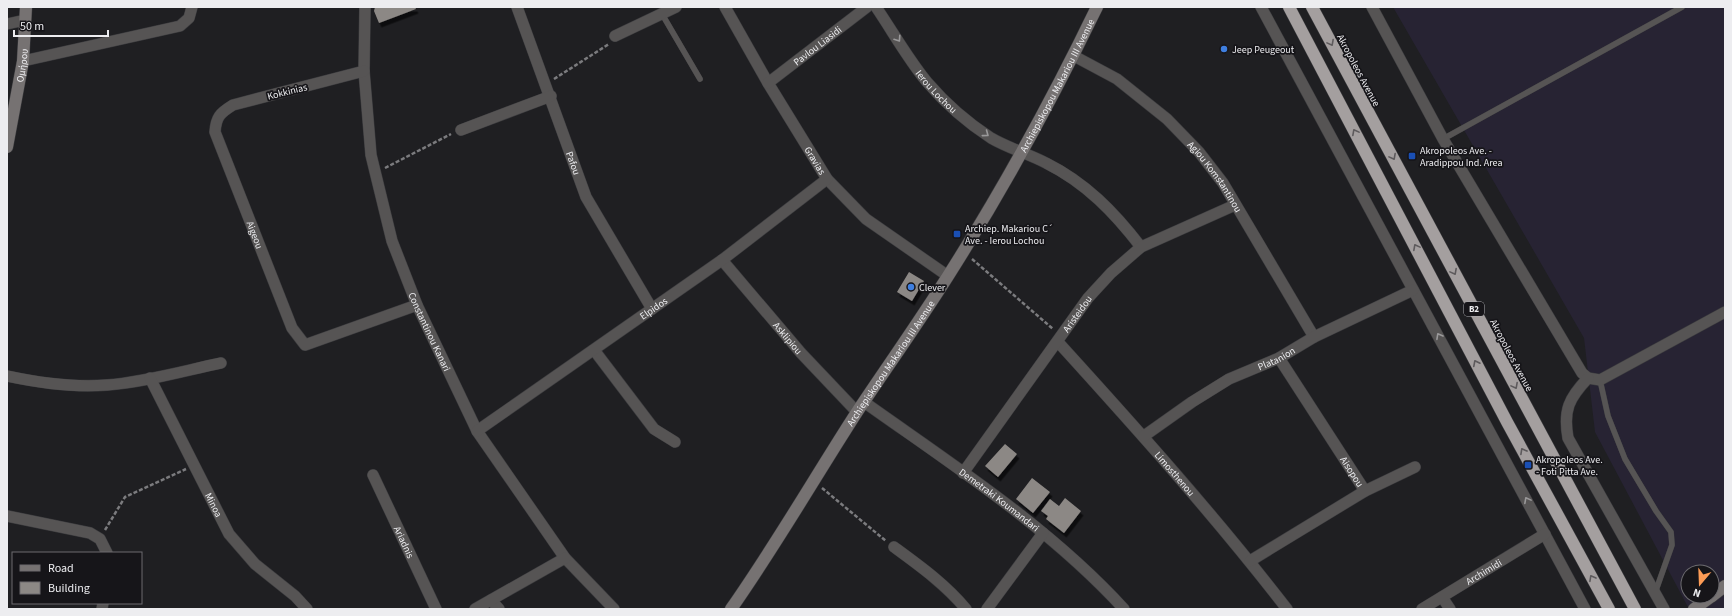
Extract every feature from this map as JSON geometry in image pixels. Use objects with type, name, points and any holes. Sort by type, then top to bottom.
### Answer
[{"type":"highway","name":"B2","points":[[1289,7],[1507,422],[1609,609]]},
{"type":"highway","name":"Akropoleos Avenue","points":[[1312,7],[1635,609]]},
{"type":"main road","name":"Ομήρου","points":[[7,147],[23,61],[26,7]]},
{"type":"main road","name":"Archiepiskopou Makariou III Avenue","points":[[735,608],[861,407],[948,276],[1021,152],[1074,56],[1097,7]]},
{"type":"street","points":[[23,61],[180,26],[189,18],[192,7]]},
{"type":"street","name":"Constantinou Kanari","points":[[365,7],[364,72],[371,155],[392,240],[417,304],[477,431],[565,558],[614,609]]},
{"type":"street","name":"Pafou","points":[[517,7],[551,96],[586,197],[652,309]]},
{"type":"street","points":[[615,36],[676,7]]},
{"type":"street","name":"Gravias","points":[[725,7],[768,83],[826,179],[866,219],[948,276]]},
{"type":"street","name":"Pavlou Liasidi","points":[[768,83],[867,7]]},
{"type":"street","name":"Ierou Lochou","points":[[876,7],[932,87],[960,114],[992,138],[1047,164],[1075,180],[1096,196],[1119,218],[1141,247]]},
{"type":"street","points":[[1261,7],[1585,609]]},
{"type":"street","points":[[1372,7],[1443,139],[1577,367],[1588,378],[1600,380],[1725,312]]},
{"type":"street","points":[[7,24],[25,20]]},
{"type":"street","name":"Agiou Komstantinou","points":[[1074,56],[1117,79],[1167,119],[1199,152],[1223,183],[1314,337]]},
{"type":"street","name":"Kokkinias","points":[[216,121],[223,111],[233,105],[364,72]]},
{"type":"street","points":[[461,130],[551,96]]},
{"type":"street","name":"Aigeou","points":[[216,121],[216,132],[292,328],[305,345],[417,304]]},
{"type":"street","name":"Elpidos","points":[[477,431],[722,260],[826,179]]},
{"type":"street","name":"Aristeidou","points":[[963,473],[1088,298],[1111,273],[1141,247],[1235,205]]},
{"type":"street","name":"Asklipiou","points":[[722,260],[801,353],[861,407]]},
{"type":"street","name":"Platanion","points":[[1144,436],[1192,402],[1229,379],[1279,358],[1314,337],[1413,290]]},
{"type":"street","name":"Limosthenou","points":[[1060,339],[1250,561],[1287,609]]},
{"type":"street","points":[[594,350],[654,429],[675,442]]},
{"type":"street","name":"Aisopou","points":[[1250,561],[1365,491],[1279,358]]},
{"type":"street","points":[[7,376],[74,386],[108,385],[221,363]]},
{"type":"street","name":"Minoa","points":[[150,378],[193,466],[229,534],[255,564],[295,596],[307,609]]},
{"type":"street","points":[[1588,378],[1573,394],[1568,410],[1566,424],[1568,438],[1664,609]]},
{"type":"street","name":"Demetraki Koumandari","points":[[861,407],[963,473],[1043,533],[1096,579],[1124,609]]},
{"type":"street","points":[[1365,491],[1415,467]]},
{"type":"street","name":"Ariadnis","points":[[373,475],[436,609]]},
{"type":"street","points":[[7,516],[77,529],[100,539],[106,552]]},
{"type":"street","points":[[987,609],[1043,533]]},
{"type":"street","name":"Archimidi","points":[[1422,609],[1545,534]]},
{"type":"street","points":[[894,547],[927,570],[952,592],[966,609]]},
{"type":"street","points":[[475,609],[565,558]]},
{"type":"street","points":[[1442,597],[1450,609]]},
{"type":"street","points":[[491,600],[499,609]]},
{"type":"lane","points":[[1443,139],[1682,7]]},
{"type":"lane","points":[[662,14],[700,79]]},
{"type":"lane","points":[[1600,380],[1608,416],[1625,459],[1671,532],[1673,540],[1655,593]]},
{"type":"path","points":[[546,84],[611,42],[615,36]]},
{"type":"path","points":[[375,173],[438,140],[461,130]]},
{"type":"path","points":[[963,250],[1060,339]]},
{"type":"path","points":[[100,539],[125,497],[193,466]]},
{"type":"path","points":[[814,482],[894,547]]},
{"type":"shaded area","points":[[1393,7],[1725,7],[1725,609],[1689,609],[1686,604],[1720,604],[1720,564],[1680,564],[1680,592],[1595,432],[1584,338]]},
{"type":"building","points":[[375,7],[415,7],[416,9],[379,23],[374,11]]},
{"type":"building","name":"Clever","points":[[909,272],[924,281],[912,301],[897,292]]},
{"type":"building","points":[[1005,444],[1017,454],[998,477],[985,466]]},
{"type":"building","points":[[1032,478],[1050,492],[1033,513],[1016,499]]},
{"type":"building","points":[[1065,498],[1081,511],[1064,533],[1046,519],[1048,516],[1041,511],[1050,499],[1059,506]]},
{"type":"place","name":"Jeep Peugeout","points":[[1224,49]]},
{"type":"place","name":"Akropoleos Ave. - Aradippou Ind. Area","points":[[1412,156]]},
{"type":"place","name":"Archiep. Makariou C´ Ave. - Ierou Lochou","points":[[957,234]]},
{"type":"place","name":"Clever","points":[[911,287]]},
{"type":"place","name":"Akropoleos Ave. - Foti Pitta Ave.","points":[[1528,465]]}]
